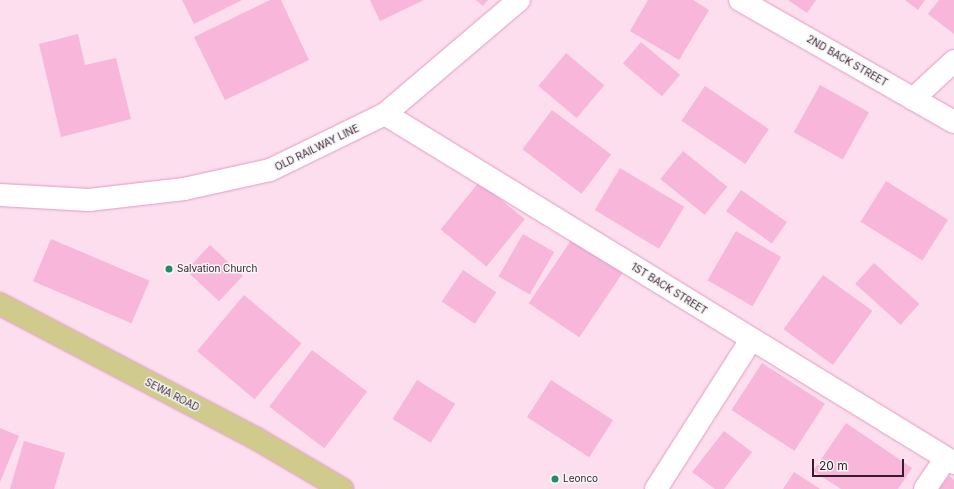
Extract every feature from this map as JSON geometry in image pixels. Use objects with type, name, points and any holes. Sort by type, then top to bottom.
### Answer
[{"type":"main road","name":"SEWA ROAD","points":[[0,304],[257,439],[342,489]]},
{"type":"street","name":"OLD RAILWAY LINE","points":[[0,195],[89,200],[184,189],[270,170],[385,114],[519,0]]},
{"type":"street","name":"2ND BACK STREET","points":[[740,0],[954,122]]},
{"type":"street","points":[[914,99],[954,61]]},
{"type":"street","name":"1ST BACK STREET","points":[[385,114],[751,340],[950,460]]},
{"type":"street","points":[[656,489],[751,340]]},
{"type":"street","points":[[925,489],[950,460]]},
{"type":"building","points":[[182,0],[242,0],[194,24]]},
{"type":"building","points":[[270,0],[281,0],[309,60],[225,100],[194,37]]},
{"type":"building","points":[[370,0],[424,0],[380,21]]},
{"type":"building","points":[[476,0],[488,0],[483,6]]},
{"type":"building","points":[[648,0],[693,0],[709,10],[679,60],[630,31]]},
{"type":"building","points":[[788,0],[816,0],[807,13]]},
{"type":"building","points":[[905,0],[925,0],[918,10]]},
{"type":"building","points":[[939,0],[954,0],[954,34],[928,14]]},
{"type":"building","points":[[78,34],[85,65],[116,58],[131,119],[61,137],[39,44]]},
{"type":"building","points":[[641,42],[680,75],[662,96],[623,63]]},
{"type":"building","points":[[566,53],[604,85],[577,118],[538,86]]},
{"type":"building","points":[[820,85],[869,112],[843,159],[794,132]]},
{"type":"building","points":[[705,86],[769,129],[745,164],[682,121]]},
{"type":"building","points":[[552,110],[611,155],[582,194],[523,149]]},
{"type":"building","points":[[683,151],[727,187],[705,215],[660,179]]},
{"type":"building","points":[[620,168],[684,207],[659,249],[595,210]]},
{"type":"building","points":[[886,181],[948,220],[922,260],[861,222]]},
{"type":"building","points":[[479,182],[525,219],[486,267],[441,229]]},
{"type":"building","points":[[741,190],[787,222],[772,243],[726,211]]},
{"type":"building","points":[[736,231],[781,257],[753,306],[708,280]]},
{"type":"building","points":[[523,234],[554,252],[530,294],[499,276]]},
{"type":"building","points":[[574,236],[625,270],[579,337],[529,303]]},
{"type":"building","points":[[51,239],[149,281],[132,323],[33,281]]},
{"type":"building","points":[[210,245],[243,276],[219,301],[186,271]]},
{"type":"building","points":[[874,263],[919,304],[901,325],[855,284]]},
{"type":"building","points":[[463,270],[496,292],[475,324],[442,302]]},
{"type":"building","points":[[823,275],[872,311],[833,365],[784,329]]},
{"type":"building","points":[[244,295],[301,343],[255,399],[197,351]]},
{"type":"building","points":[[312,350],[367,392],[324,448],[269,407]]},
{"type":"building","points":[[762,363],[825,404],[794,451],[732,410]]},
{"type":"building","points":[[417,380],[455,404],[431,443],[393,419]]},
{"type":"building","points":[[551,380],[613,420],[589,457],[527,417]]},
{"type":"building","points":[[846,423],[912,468],[898,489],[841,489],[813,471]]},
{"type":"building","points":[[0,428],[19,436],[0,482]]},
{"type":"building","points":[[724,431],[752,452],[724,489],[715,489],[692,472]]},
{"type":"building","points":[[24,441],[65,453],[54,489],[10,489]]},
{"type":"building","points":[[794,472],[820,489],[783,489]]},
{"type":"building","points":[[949,476],[954,480],[954,489],[939,489]]},
{"type":"place","name":"Salvation Church","points":[[169,269]]},
{"type":"place","name":"Leonco","points":[[555,479]]}]
